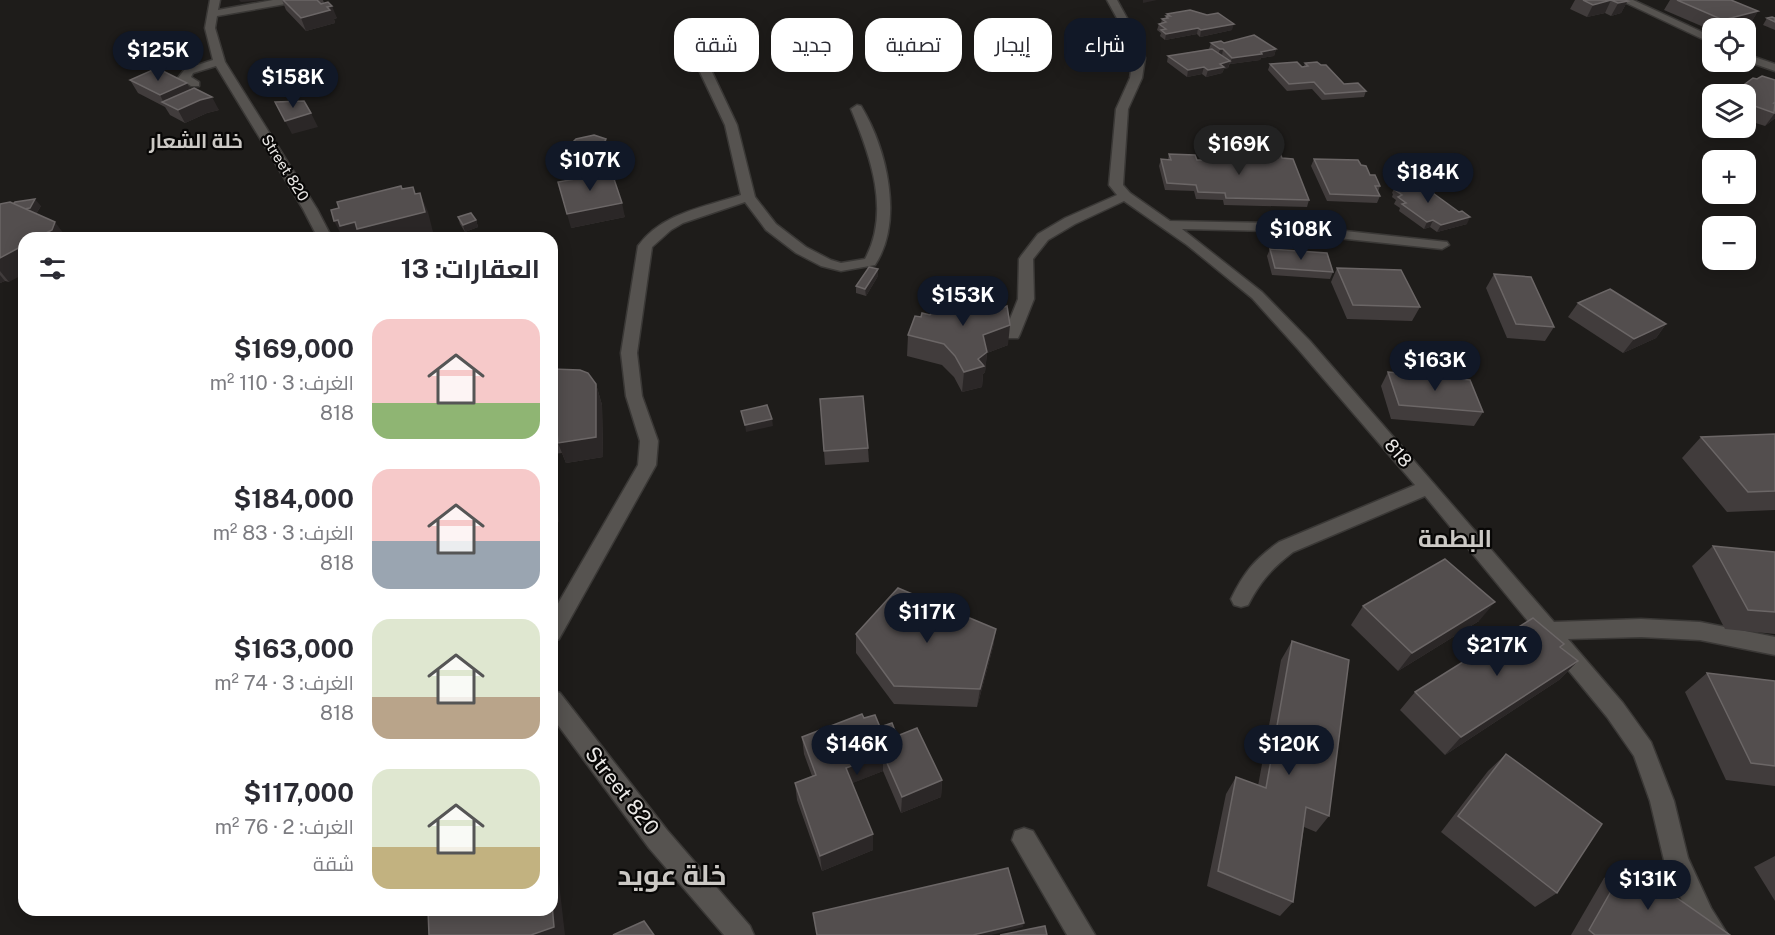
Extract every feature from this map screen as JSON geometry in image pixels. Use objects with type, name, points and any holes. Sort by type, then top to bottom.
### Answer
[{"type":"street","name":"Street 820","points":[[215,0],[210,28],[219,62],[322,232]]},
{"type":"street","points":[[211,14],[291,0]]},
{"type":"street","points":[[1012,334],[1026,299],[1026,259],[1043,237],[1070,220],[1125,196],[1116,185],[1122,110],[1136,78],[1139,58],[1134,40],[1112,0]]},
{"type":"street","points":[[1625,0],[1702,36]]},
{"type":"street","points":[[1756,61],[1775,68]]},
{"type":"street","points":[[195,84],[184,78],[189,71],[219,62]]},
{"type":"street","points":[[706,72],[731,124],[748,197],[771,227],[818,259],[841,267],[870,262],[878,251],[883,232],[883,200],[878,166],[872,141],[857,109]]},
{"type":"street","name":"818","points":[[1125,196],[1227,269],[1257,296],[1304,345],[1428,487],[1615,710],[1643,750],[1662,801],[1676,860],[1702,917],[1715,935]]},
{"type":"street","points":[[558,622],[646,465],[649,441],[634,396],[629,353],[645,246],[654,234],[682,220],[748,197]]},
{"type":"street","points":[[1168,225],[1215,223],[1267,225],[1442,245]]},
{"type":"street","points":[[1241,599],[1250,580],[1266,561],[1286,547],[1428,487]]},
{"type":"street","points":[[1547,631],[1641,628],[1700,631],[1775,646]]},
{"type":"street","name":"Street 820","points":[[558,708],[658,839],[741,935]]},
{"type":"street","points":[[1024,840],[1082,935]]},
{"type":"building","points":[[283,0],[317,0],[321,4],[328,2],[332,6],[327,7],[330,10],[301,18]]},
{"type":"building","points":[[1583,0],[1611,0],[1593,5]]},
{"type":"building","points":[[1611,0],[1625,0],[1628,1],[1618,3]]},
{"type":"building","points":[[1677,0],[1731,0],[1758,11],[1731,18],[1718,18]]},
{"type":"building","points":[[1190,10],[1207,15],[1218,13],[1234,24],[1166,34],[1161,30],[1166,29],[1159,24],[1166,22],[1162,19],[1170,16],[1167,14]]},
{"type":"building","points":[[1254,35],[1276,49],[1261,52],[1262,54],[1232,58],[1223,49],[1211,43],[1221,41],[1224,43]]},
{"type":"building","points":[[1212,49],[1230,61],[1220,64],[1224,67],[1188,70],[1168,56]]},
{"type":"building","points":[[1297,62],[1302,67],[1308,66],[1305,63],[1317,62],[1326,65],[1344,84],[1358,83],[1366,91],[1325,94],[1314,82],[1289,84],[1270,64]]},
{"type":"building","points":[[157,68],[187,83],[160,95],[130,80]]},
{"type":"building","points":[[1762,76],[1775,80],[1774,113],[1756,107],[1756,84],[1745,84],[1753,78],[1757,79]]},
{"type":"building","points":[[194,88],[212,97],[178,110],[162,102]]},
{"type":"building","points":[[304,101],[311,113],[285,121],[275,102]]},
{"type":"building","points":[[594,135],[606,139],[601,149],[605,152],[601,153],[608,159],[579,172],[570,164],[566,166],[553,147],[566,142],[571,144],[576,139]]},
{"type":"building","points":[[1255,152],[1280,153],[1282,158],[1293,159],[1309,200],[1226,198],[1225,193],[1198,192],[1196,185],[1167,183],[1161,159],[1171,160],[1169,154],[1195,155],[1197,160],[1215,160],[1213,154],[1257,158]]},
{"type":"building","points":[[1314,159],[1358,160],[1361,165],[1366,166],[1370,175],[1375,175],[1380,186],[1375,186],[1380,196],[1330,194]]},
{"type":"building","points":[[600,170],[602,175],[612,173],[622,203],[567,214],[558,182],[587,177],[586,173]]},
{"type":"building","points":[[1415,180],[1459,212],[1462,211],[1470,217],[1441,225],[1433,220],[1427,222],[1402,204],[1406,203],[1398,197],[1402,195],[1395,190],[1399,189],[1395,186]]},
{"type":"building","points":[[401,186],[402,189],[413,187],[415,194],[420,193],[425,212],[357,229],[355,222],[340,226],[338,220],[334,221],[331,210],[339,208],[337,202]]},
{"type":"building","points":[[35,199],[30,208],[24,209],[13,204],[15,202]]},
{"type":"building","points":[[10,202],[55,222],[52,230],[18,232],[18,248],[0,258],[0,204]]},
{"type":"building","points":[[471,213],[476,220],[463,225],[458,217]]},
{"type":"building","points":[[1270,249],[1327,253],[1333,272],[1275,268]]},
{"type":"building","points":[[869,267],[878,269],[865,289],[856,286]]},
{"type":"building","points":[[1337,268],[1401,270],[1420,307],[1353,305]]},
{"type":"building","points":[[1494,274],[1531,277],[1554,327],[1516,324]]},
{"type":"building","points":[[1610,289],[1666,324],[1634,339],[1578,303]]},
{"type":"building","points":[[978,294],[993,297],[992,300],[1002,301],[1005,307],[1007,306],[1010,325],[983,335],[987,352],[978,359],[984,366],[964,372],[955,356],[944,344],[908,335],[915,316],[921,317],[922,313],[930,315],[933,310],[948,302],[966,302],[967,297],[976,299]]},
{"type":"building","points":[[558,369],[580,370],[588,373],[596,384],[596,437],[558,443]]},
{"type":"building","points":[[1388,372],[1470,380],[1483,412],[1399,405]]},
{"type":"building","points":[[863,396],[868,448],[824,451],[820,399]]},
{"type":"building","points":[[767,405],[772,419],[745,425],[741,411]]},
{"type":"building","points":[[1775,434],[1775,491],[1748,492],[1701,437]]},
{"type":"building","points":[[1713,546],[1775,552],[1775,612],[1748,610]]},
{"type":"building","points":[[1445,559],[1495,602],[1412,653],[1363,606]]},
{"type":"building","points":[[898,588],[996,629],[980,689],[894,686],[856,634]]},
{"type":"building","points":[[1533,618],[1564,644],[1560,647],[1578,661],[1461,737],[1415,692]]},
{"type":"building","points":[[1292,641],[1349,660],[1329,816],[1306,807],[1293,902],[1218,871],[1236,777],[1266,788]]},
{"type":"building","points":[[1707,673],[1775,681],[1775,766],[1751,763]]},
{"type":"building","points":[[862,714],[864,718],[875,715],[880,727],[892,723],[897,736],[917,728],[942,780],[902,797],[883,754],[846,768],[873,834],[820,856],[795,783],[816,775],[802,737]]},
{"type":"building","points":[[1506,754],[1602,824],[1557,893],[1458,816]]},
{"type":"building","points":[[1627,863],[1730,935],[1595,935],[1589,930]]},
{"type":"building","points":[[1008,868],[1024,923],[973,935],[817,935],[813,913]]},
{"type":"building","points":[[428,916],[553,916],[554,927],[531,935],[429,935]]},
{"type":"building","points":[[644,921],[654,935],[613,935]]},
{"type":"building","points":[[1045,926],[1047,935],[1000,935]]},
{"type":"district","name":"خلة الشعار","points":[[196,141]]},
{"type":"district","name":"البطمة","points":[[1455,539]]},
{"type":"district","name":"خلة عويد","points":[[672,875]]}]
